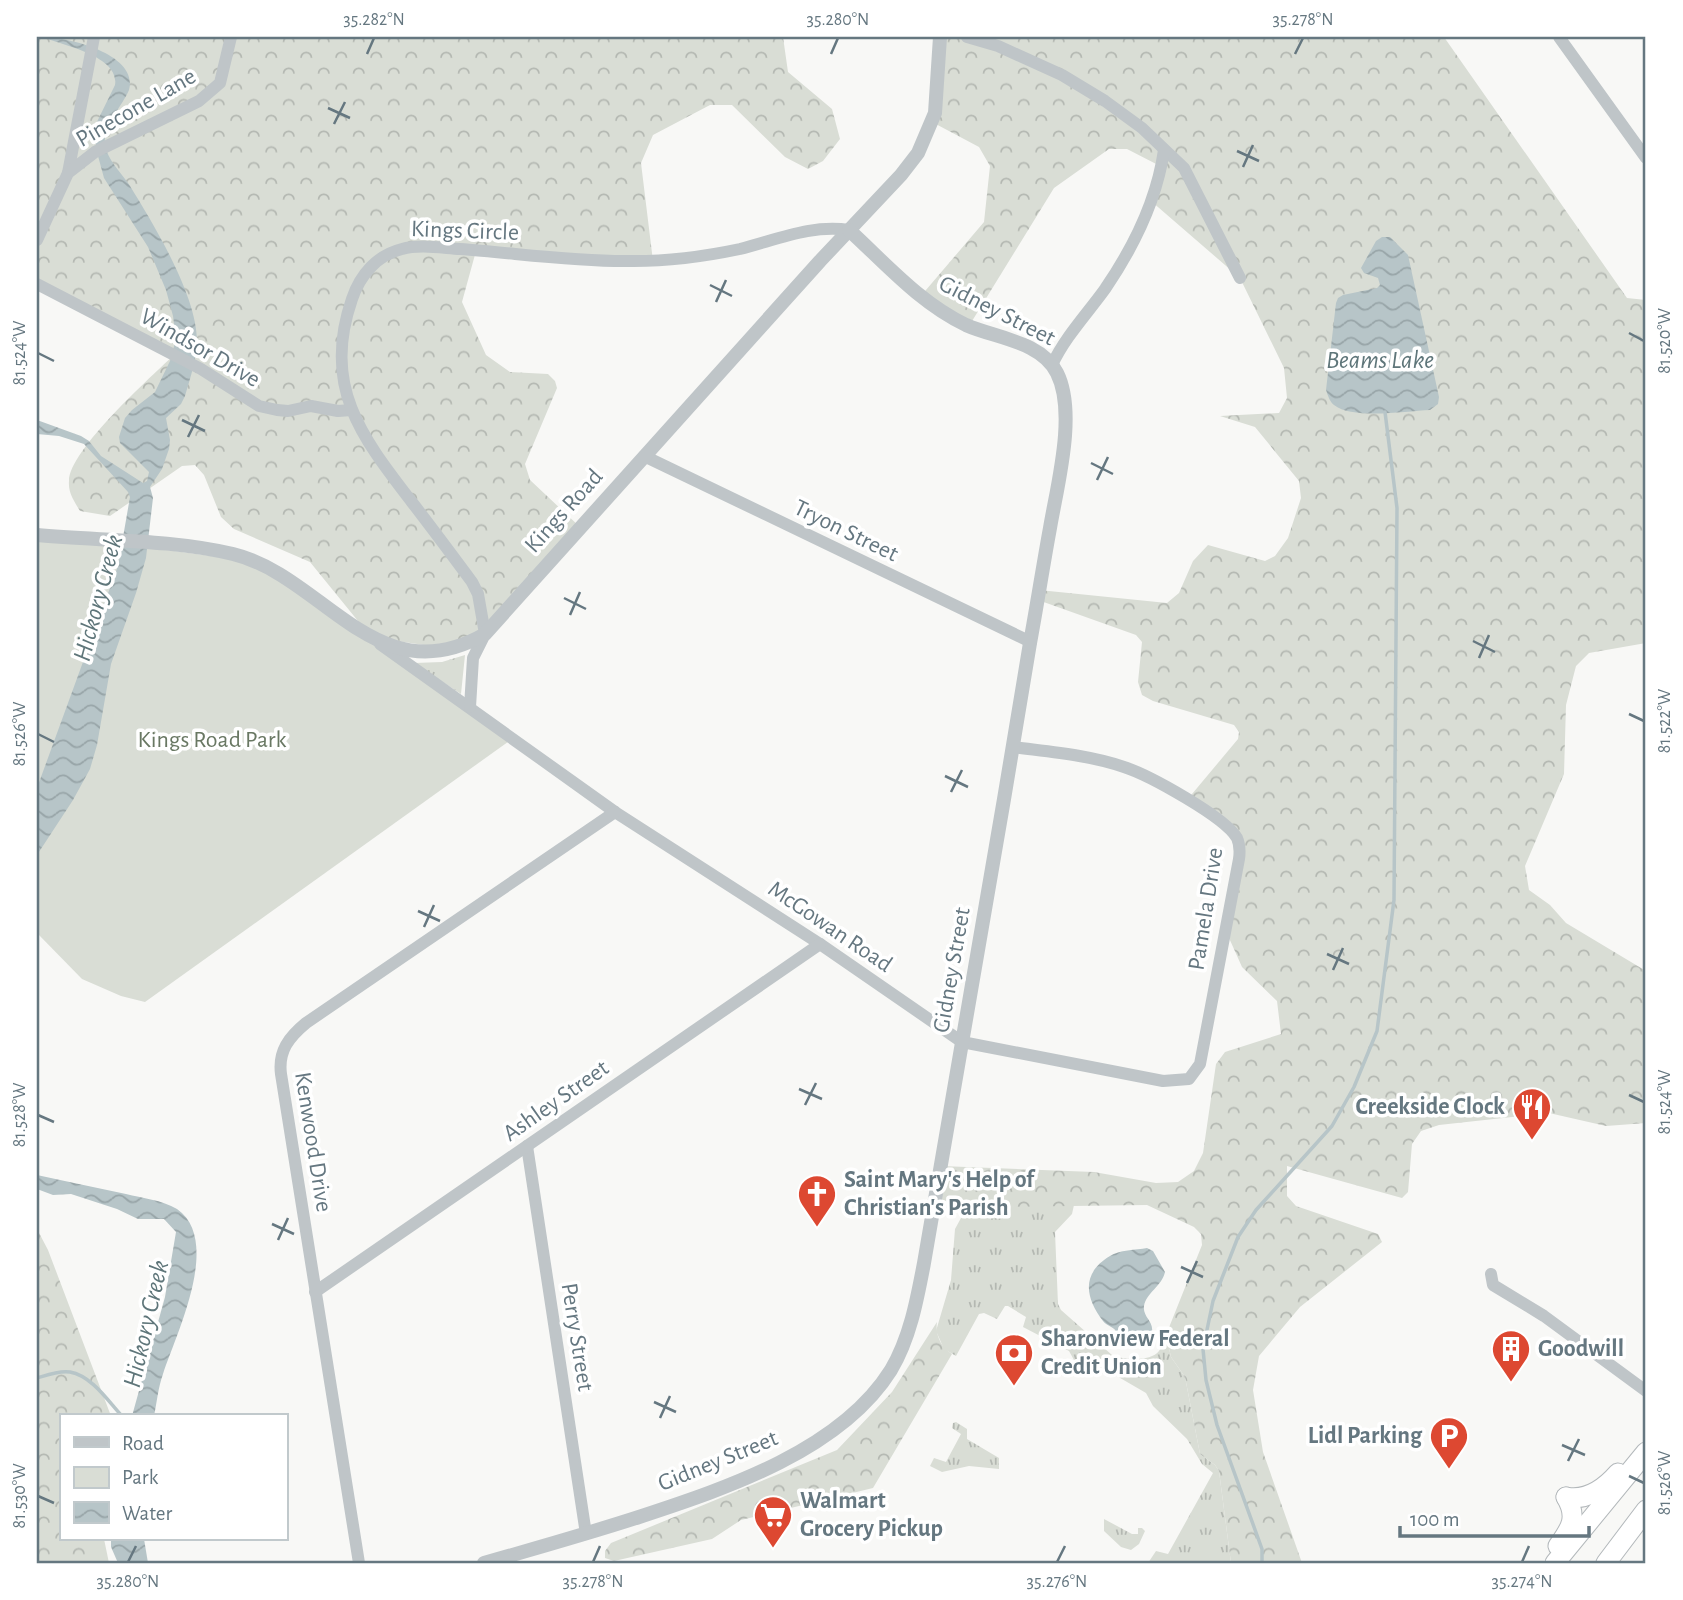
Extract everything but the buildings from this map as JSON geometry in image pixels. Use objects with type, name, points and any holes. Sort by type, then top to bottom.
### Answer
[{"type":"highway","points":[[1546,1563],[1572,1524],[1572,1507],[1566,1497],[1585,1497],[1602,1488],[1646,1441]]},
{"type":"highway","points":[[1555,1563],[1646,1452]]},
{"type":"highway","points":[[1606,1563],[1646,1510]]},
{"type":"street","name":"Pinecone Lane","points":[[37,240],[68,173],[94,37]]},
{"type":"street","name":"Pinecone Lane","points":[[68,173],[94,152],[199,101],[220,83],[231,37]]},
{"type":"street","name":"Kings Road","points":[[37,535],[168,545],[234,554],[274,571],[371,637],[412,650],[430,652],[461,646],[485,634],[918,153],[935,114],[940,37]]},
{"type":"street","points":[[967,37],[998,46],[1079,85],[1142,128],[1184,168],[1240,278]]},
{"type":"street","points":[[1559,37],[1646,158]]},
{"type":"street","points":[[1052,365],[1060,347],[1124,259],[1151,202],[1164,150]]},
{"type":"street","name":"Kings Circle","points":[[485,634],[481,607],[472,582],[383,467],[351,410],[342,377],[341,348],[346,316],[355,291],[367,271],[382,256],[404,248],[653,261],[709,255],[820,228],[849,230]]},
{"type":"street","name":"Gidney Street","points":[[484,1563],[586,1534],[705,1494],[792,1456],[820,1440],[844,1422],[877,1389],[898,1356],[917,1300],[1031,642],[1062,451],[1064,405],[1062,387],[1052,365],[1038,353],[969,326],[938,310],[920,297],[849,230]]},
{"type":"street","name":"Windsor Drive","points":[[37,284],[201,369],[259,406],[288,411],[311,406],[338,411],[351,410]]},
{"type":"street","name":"Tryon Street","points":[[643,456],[1031,642]]},
{"type":"street","points":[[470,707],[473,657],[485,634]]},
{"type":"street","name":"McGowan Road","points":[[371,637],[615,812],[820,944],[962,1042],[1163,1081],[1186,1080],[1197,1071],[1200,1064]]},
{"type":"street","name":"Pamela Drive","points":[[1013,747],[1071,754],[1139,772],[1221,822],[1238,839],[1239,859],[1200,1064]]},
{"type":"street","name":"Kenwood Drive","points":[[359,1563],[281,1074],[284,1046],[306,1023],[615,812]]},
{"type":"street","name":"Ashley Street","points":[[315,1292],[820,944]]},
{"type":"street","name":"Perry Street","points":[[527,1146],[586,1534]]},
{"type":"street","points":[[1491,1274],[1493,1285],[1544,1316],[1646,1391]]},
{"type":"green space","points":[[37,37],[783,37],[788,72],[832,109],[840,139],[823,161],[808,169],[785,157],[732,105],[710,105],[653,135],[641,163],[653,261],[476,251],[462,302],[486,355],[510,372],[548,374],[555,381],[557,388],[525,464],[530,480],[580,527],[485,634],[450,649],[371,637],[310,562],[234,529],[221,517],[204,475],[195,465],[182,466],[110,516],[80,511],[70,493],[69,481],[82,451],[132,395],[176,353],[37,283]]},
{"type":"green space","points":[[940,37],[1444,37],[1627,298],[1646,300],[1646,643],[1589,653],[1576,666],[1566,705],[1564,774],[1525,866],[1529,890],[1550,905],[1566,923],[1646,971],[1646,1123],[1606,1126],[1549,1113],[1439,1125],[1421,1131],[1412,1144],[1408,1192],[1402,1198],[1287,1166],[1287,1196],[1296,1206],[1378,1234],[1382,1242],[1300,1307],[1259,1356],[1253,1390],[1263,1452],[1302,1563],[1231,1563],[1219,1471],[1200,1454],[1185,1377],[1171,1357],[1166,1335],[1202,1245],[1201,1234],[1194,1227],[1147,1205],[934,1208],[941,1166],[1094,1172],[1156,1183],[1178,1182],[1194,1171],[1203,1153],[1216,1064],[1225,1052],[1281,1034],[1277,1001],[1242,967],[1225,929],[1238,839],[1187,800],[1238,739],[1239,732],[1234,725],[1153,701],[1142,695],[1138,682],[1142,642],[1136,635],[1038,600],[1039,590],[1167,603],[1179,593],[1193,561],[1208,545],[1265,561],[1275,556],[1288,538],[1301,498],[1299,481],[1255,427],[1220,416],[1279,413],[1287,398],[1284,368],[1240,278],[1151,201],[1162,167],[1127,149],[1109,149],[1054,188],[969,326],[920,297],[984,222],[990,166],[979,147],[932,122]]},
{"type":"green space","name":"Kings Road Park","points":[[37,535],[255,562],[512,739],[145,1002],[121,996],[82,979],[37,933]]},
{"type":"green space","points":[[465,655],[461,694],[414,663],[442,662]]},
{"type":"green space","points":[[1074,1205],[1072,1214],[1055,1232],[1058,1304],[1061,1310],[1117,1357],[1137,1359],[1155,1355],[1166,1335],[1171,1357],[1185,1377],[1200,1454],[1219,1471],[1231,1563],[1148,1563],[1156,1551],[1168,1554],[1213,1473],[1202,1464],[1187,1439],[1153,1406],[1146,1393],[1115,1375],[1108,1376],[1074,1360],[1069,1351],[1023,1327],[1026,1317],[1008,1306],[1005,1306],[997,1319],[984,1313],[979,1314],[956,1356],[944,1349],[936,1331],[951,1280],[955,1229],[967,1207]]},
{"type":"green space","points":[[37,1229],[48,1250],[110,1414],[60,1414],[60,1540],[104,1540],[109,1563],[37,1563]]},
{"type":"green space","points":[[937,1322],[940,1340],[952,1354],[873,1488],[741,1520],[712,1539],[614,1561],[605,1558],[605,1551],[611,1543],[837,1450],[892,1392]]},
{"type":"green space","points":[[956,1422],[967,1429],[967,1439],[999,1458],[999,1469],[969,1466],[942,1472],[930,1466],[934,1458],[946,1462],[961,1434],[952,1428]]},
{"type":"green space","points":[[1104,1519],[1132,1534],[1138,1534],[1138,1528],[1142,1528],[1145,1531],[1139,1544],[1131,1550],[1121,1547],[1104,1531]]},
{"type":"water","points":[[42,37],[68,40],[99,50],[113,57],[129,77],[129,90],[105,137],[106,150],[140,202],[183,283],[195,325],[197,343],[185,396],[181,404],[166,418],[169,449],[162,469],[150,487],[153,498],[146,558],[111,664],[97,745],[90,769],[37,855],[37,788],[118,566],[130,497],[84,444],[59,436],[37,434],[37,420],[81,436],[89,441],[101,456],[143,483],[147,481],[149,472],[120,443],[119,437],[125,418],[155,392],[170,361],[176,339],[166,290],[148,247],[104,178],[98,156],[93,130],[115,85],[114,75],[109,66],[88,53]]},
{"type":"water","name":"Beams Lake","points":[[1382,237],[1390,237],[1408,255],[1439,397],[1438,404],[1430,410],[1380,414],[1343,410],[1330,401],[1326,390],[1336,303],[1343,295],[1377,288],[1380,285],[1378,278],[1364,273],[1361,268],[1376,241]]},
{"type":"water","name":"Hickory Creek","points":[[37,1175],[158,1201],[177,1209],[190,1224],[196,1243],[192,1289],[161,1379],[154,1414],[133,1414],[165,1297],[176,1232],[164,1219],[138,1219],[71,1194],[53,1195],[37,1189]]},
{"type":"water","points":[[1147,1248],[1153,1251],[1165,1272],[1145,1301],[1144,1311],[1152,1326],[1151,1336],[1147,1342],[1137,1345],[1121,1340],[1116,1331],[1105,1323],[1092,1304],[1089,1286],[1094,1270],[1114,1254]]},
{"type":"water","points":[[111,1540],[144,1540],[148,1563],[118,1563]]},
{"type":"waterway","points":[[1262,1563],[1262,1549],[1217,1425],[1206,1380],[1203,1349],[1213,1301],[1238,1237],[1256,1210],[1332,1126],[1354,1087],[1377,1031],[1394,900],[1397,508],[1385,412]]},
{"type":"waterway","points":[[37,1378],[62,1372],[78,1374],[99,1390],[120,1414]]},
{"type":"place","name":"Creekside Clock","points":[[1532,1141]]},
{"type":"place","name":"Saint Mary's Help of Christian's Parish","points":[[817,1228]]},
{"type":"place","name":"Goodwill","points":[[1511,1383]]},
{"type":"place","name":"Sharonview Federal Credit Union","points":[[1014,1387]]},
{"type":"place","name":"Lidl Parking","points":[[1449,1470]]},
{"type":"place","name":"Walmart Grocery Pickup","points":[[773,1549]]}]
